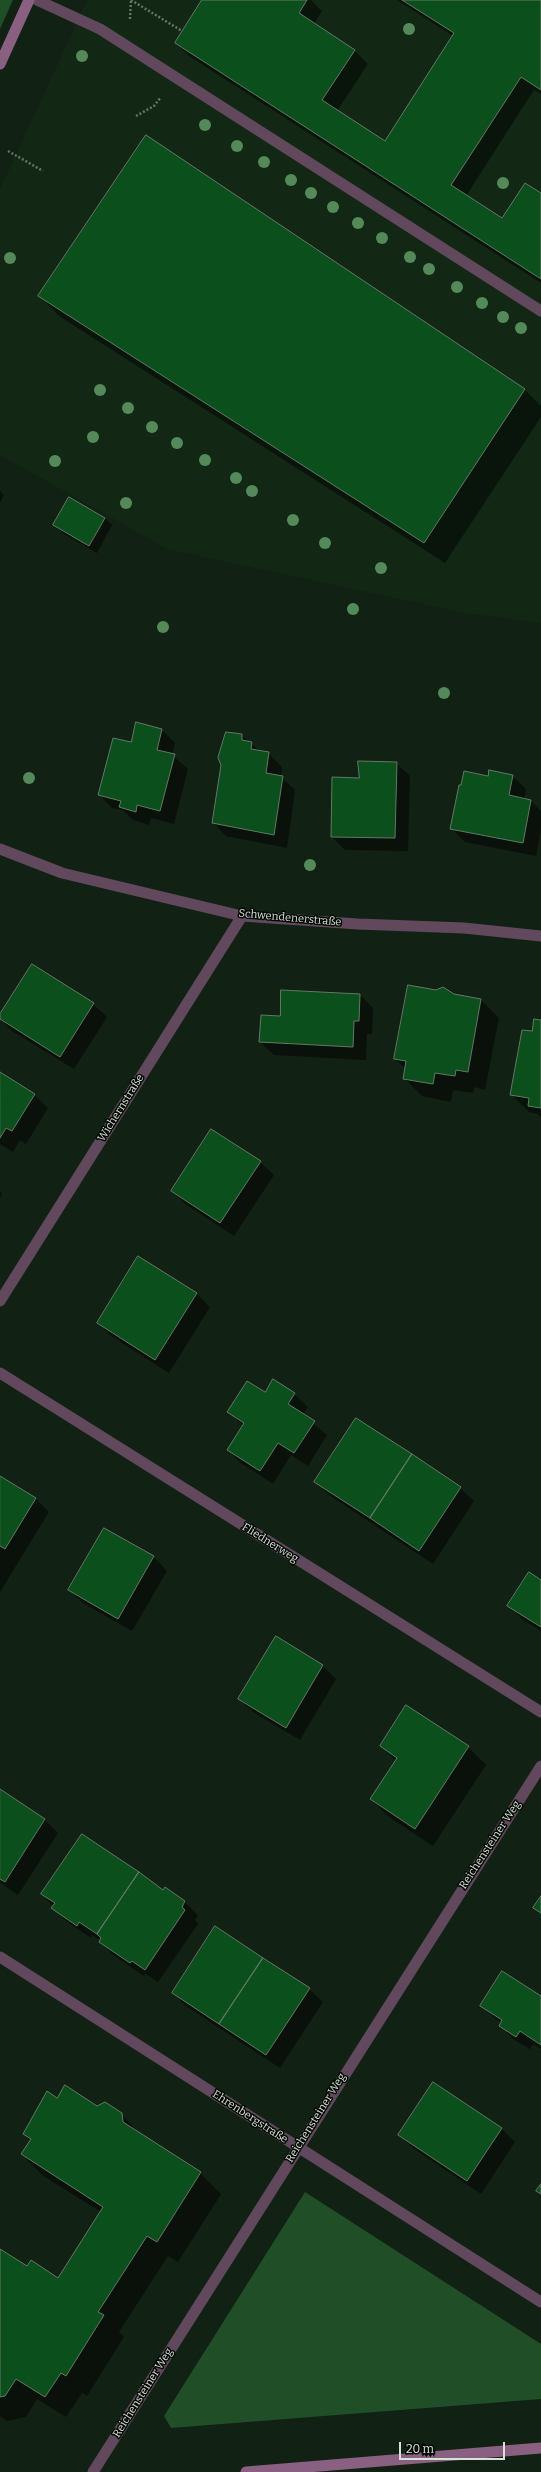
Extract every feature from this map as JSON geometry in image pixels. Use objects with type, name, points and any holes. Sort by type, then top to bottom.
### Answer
[{"type":"main road","points":[[0,64],[29,0]]},
{"type":"main road","points":[[246,2472],[541,2448]]},
{"type":"street","points":[[37,0],[100,30],[541,311]]},
{"type":"street","name":"Schwendenerstraße","points":[[0,849],[62,873],[242,916],[358,924],[464,928],[541,936]]},
{"type":"street","name":"Wichernstraße","points":[[0,1302],[242,916]]},
{"type":"street","name":"Fliednerweg","points":[[0,1373],[541,1712]]},
{"type":"street","name":"Reichensteiner Weg","points":[[93,2472],[297,2148],[541,1766]]},
{"type":"street","name":"Ehrenbergstraße","points":[[0,1957],[272,2130],[297,2148],[541,2302]]},
{"type":"path","points":[[130,0],[182,31]]},
{"type":"path","points":[[136,116],[154,106],[177,79]]},
{"type":"path","points":[[8,151],[43,171]]},
{"type":"shaded area","points":[[87,0],[541,0],[541,623],[464,613],[167,549],[0,455],[0,189]]},
{"type":"green space","points":[[0,0],[13,0],[0,29]]},
{"type":"green space","points":[[305,2192],[541,2344],[541,2399],[171,2428],[164,2416]]},
{"type":"building","points":[[202,0],[307,0],[299,13],[355,50],[322,100],[385,141],[454,33],[402,0],[541,0],[541,90],[521,77],[451,185],[502,218],[525,183],[541,193],[541,279],[175,43]]},
{"type":"building","points":[[146,135],[525,389],[424,543],[38,296]]},
{"type":"building","points":[[69,497],[105,518],[89,546],[53,525]]},
{"type":"building","points":[[136,722],[162,729],[157,750],[175,754],[160,811],[137,805],[136,812],[119,807],[121,801],[98,795],[113,738],[131,742]]},
{"type":"building","points":[[226,732],[242,734],[242,740],[252,742],[251,749],[269,752],[266,773],[283,776],[274,835],[212,823],[221,765],[218,758]]},
{"type":"building","points":[[358,761],[397,762],[395,838],[331,837],[332,777],[359,778]]},
{"type":"building","points":[[489,770],[513,775],[509,795],[531,800],[523,843],[450,829],[459,785],[461,785],[464,771],[488,776]]},
{"type":"building","points":[[32,964],[94,1003],[60,1057],[0,1019],[0,1014]]},
{"type":"building","points":[[408,985],[436,990],[443,987],[454,994],[481,999],[468,1072],[456,1070],[455,1076],[435,1073],[433,1084],[403,1079],[406,1061],[394,1059]]},
{"type":"building","points":[[281,990],[360,994],[359,1021],[354,1021],[353,1047],[259,1042],[261,1015],[280,1016]]},
{"type":"building","points":[[534,1019],[541,1020],[541,1108],[528,1106],[529,1098],[510,1095],[522,1030],[532,1031]]},
{"type":"building","points":[[0,1072],[35,1094],[12,1131],[6,1128],[0,1138]]},
{"type":"building","points":[[211,1129],[261,1161],[220,1223],[171,1191]]},
{"type":"building","points":[[138,1256],[197,1293],[155,1360],[97,1323]]},
{"type":"building","points":[[273,1379],[295,1393],[288,1404],[315,1421],[294,1453],[278,1443],[260,1471],[227,1450],[244,1423],[227,1412],[247,1381],[265,1392]]},
{"type":"building","points":[[356,1418],[412,1454],[370,1518],[314,1482]]},
{"type":"building","points":[[412,1454],[461,1487],[419,1551],[370,1518]]},
{"type":"building","points":[[0,1476],[36,1498],[5,1549],[0,1546]]},
{"type":"building","points":[[104,1528],[154,1556],[118,1619],[68,1590]]},
{"type":"building","points":[[529,1572],[541,1580],[541,1627],[507,1606]]},
{"type":"building","points":[[276,1636],[323,1665],[286,1728],[238,1699]]},
{"type":"building","points":[[406,1705],[469,1746],[415,1829],[370,1799],[397,1758],[380,1746]]},
{"type":"building","points":[[0,1789],[45,1819],[5,1882],[0,1879]]},
{"type":"building","points":[[82,1834],[139,1872],[97,1934],[79,1922],[77,1926],[51,1908],[55,1903],[41,1894]]},
{"type":"building","points":[[139,1872],[163,1890],[165,1887],[185,1901],[182,1907],[185,1910],[145,1970],[132,1961],[130,1963],[99,1942],[101,1938],[97,1934]]},
{"type":"building","points":[[541,1896],[541,1913],[533,1908]]},
{"type":"building","points":[[215,1926],[263,1958],[219,2024],[172,1993]]},
{"type":"building","points":[[263,1958],[310,1988],[266,2055],[219,2024]]},
{"type":"building","points":[[502,1971],[541,1996],[541,2045],[520,2031],[516,2037],[499,2026],[502,2020],[480,2006]]},
{"type":"building","points":[[433,2082],[502,2128],[467,2181],[398,2135]]},
{"type":"building","points":[[65,2085],[97,2106],[105,2102],[122,2113],[123,2122],[201,2172],[157,2242],[147,2236],[98,2312],[104,2315],[66,2376],[61,2373],[45,2397],[16,2379],[5,2396],[0,2397],[0,2249],[27,2266],[31,2260],[58,2278],[103,2207],[21,2154],[31,2139],[23,2134],[47,2091],[57,2098]]},
{"type":"building","points":[[541,2184],[541,2194],[536,2191]]}]
